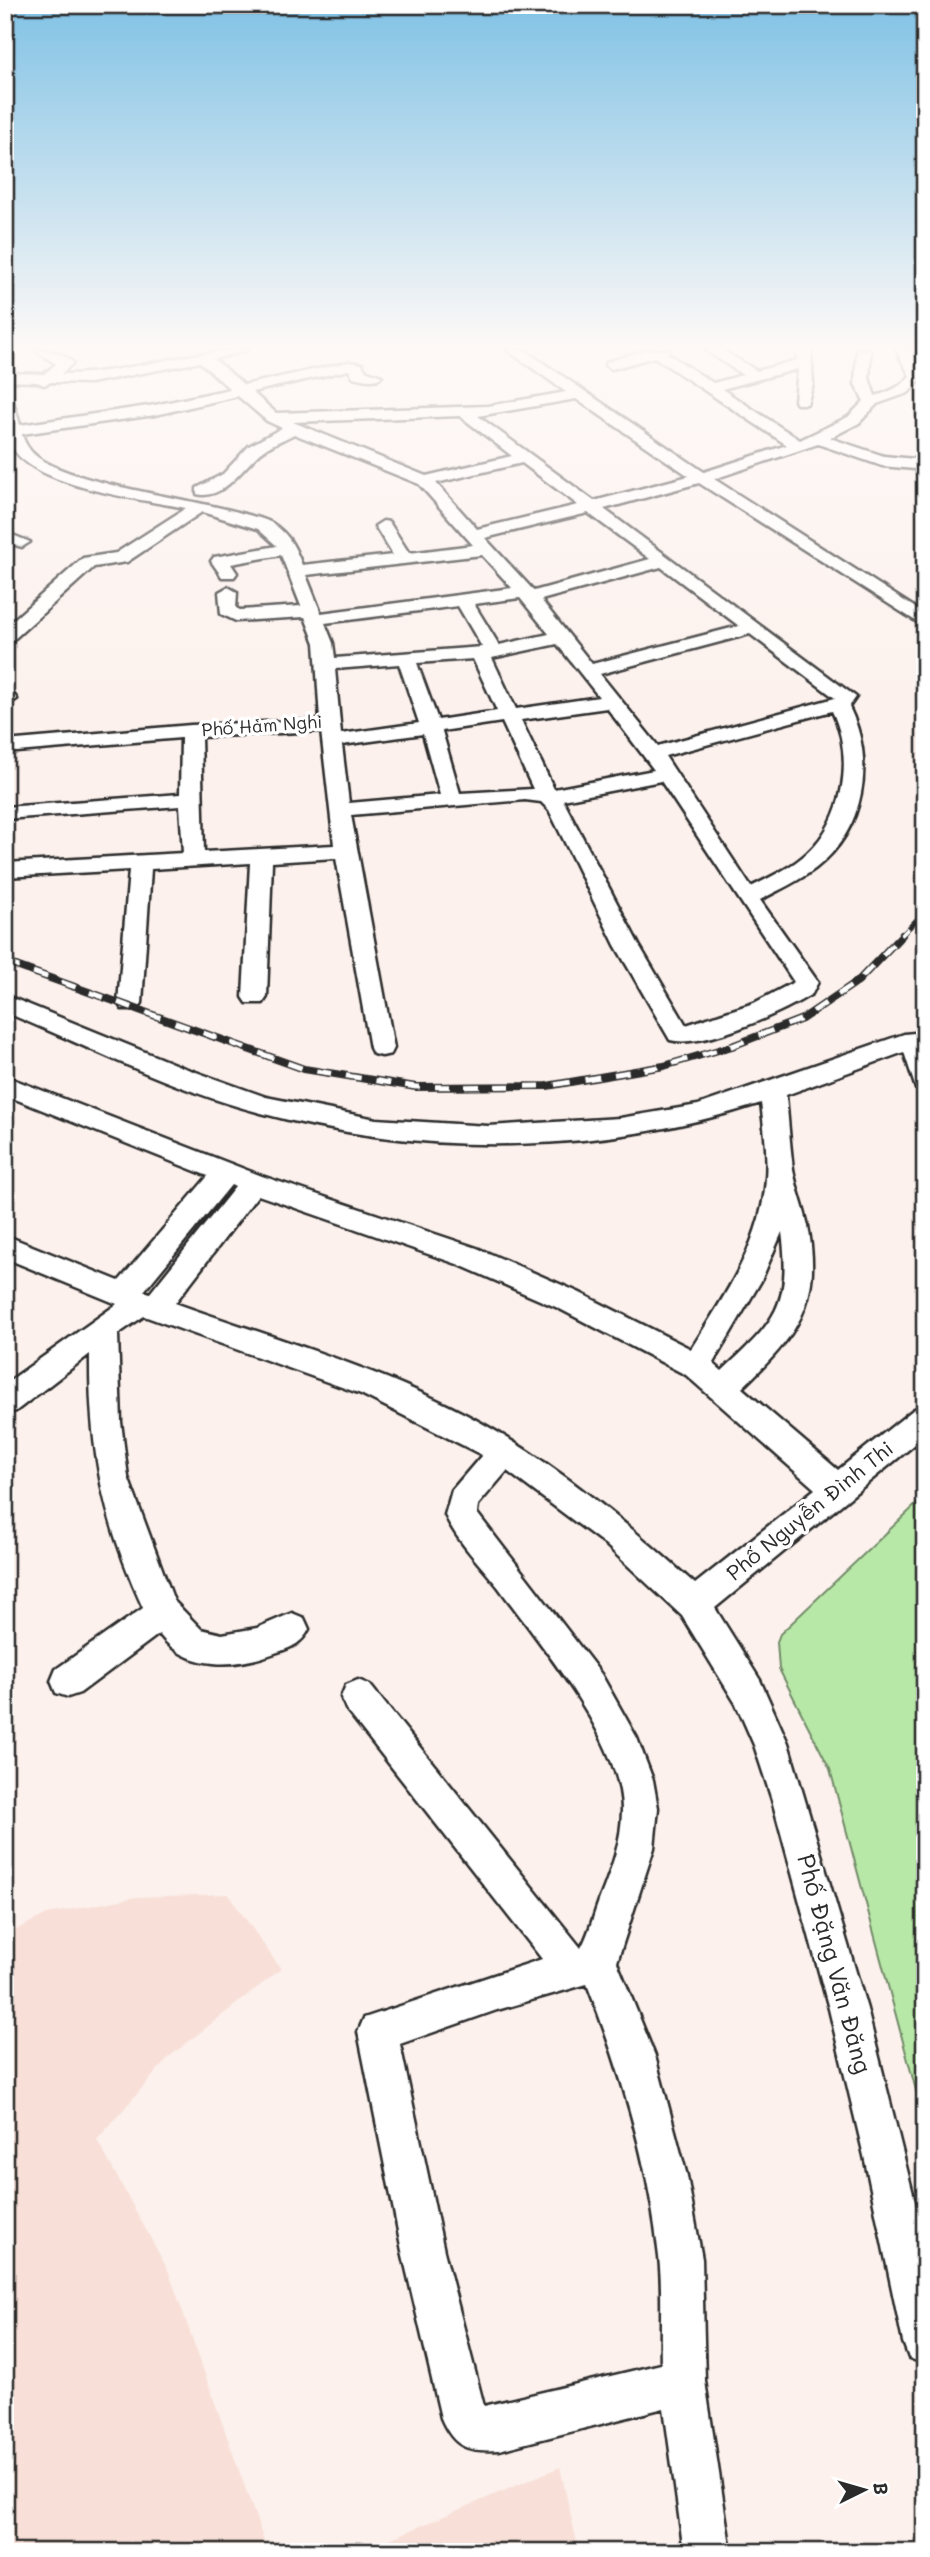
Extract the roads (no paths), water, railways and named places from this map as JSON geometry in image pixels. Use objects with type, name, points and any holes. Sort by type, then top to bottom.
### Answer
[{"type":"street","name":"Phố Hàm Nghi","points":[[5,747],[191,731],[330,733],[327,664],[315,615],[278,534],[264,525],[202,498],[88,483],[55,469]]},
{"type":"street","points":[[9,628],[89,562],[125,556],[236,469]]},
{"type":"street","points":[[395,469],[425,481],[527,595],[589,671],[653,753],[747,898],[801,974],[806,982],[804,988],[723,1023],[679,1034],[627,945],[558,807],[547,797],[463,600]]},
{"type":"street","points":[[425,481],[475,469]]},
{"type":"street","points":[[539,469],[754,627],[842,694],[846,700],[653,753]]},
{"type":"street","points":[[689,469],[925,622]]},
{"type":"street","points":[[297,571],[404,558],[480,542],[592,507],[730,469]]},
{"type":"street","points":[[383,526],[404,558]]},
{"type":"street","points":[[228,573],[220,561],[287,549]]},
{"type":"street","points":[[228,592],[227,610],[236,616],[315,615],[527,595],[664,561]]},
{"type":"street","points":[[589,671],[754,627]]},
{"type":"street","points":[[327,664],[487,652],[561,637]]},
{"type":"street","points":[[406,659],[432,728],[452,801]]},
{"type":"street","points":[[382,1048],[339,810],[330,733],[432,728],[612,701]]},
{"type":"street","points":[[747,898],[815,858],[840,827],[853,778],[855,758],[852,728],[838,703]]},
{"type":"street","points":[[191,731],[190,799],[194,859]]},
{"type":"street","points":[[339,810],[525,794],[547,797],[667,774]]},
{"type":"street","points":[[5,813],[190,799]]},
{"type":"street","points":[[5,870],[346,851]]},
{"type":"street","points":[[255,997],[261,856]]},
{"type":"street","points":[[130,1003],[141,862]]},
{"type":"street","points":[[5,1003],[173,1073],[263,1105],[376,1128],[488,1135],[620,1127],[699,1114],[919,1040],[925,1083]]},
{"type":"street","points":[[5,1085],[253,1183],[467,1256],[568,1300],[696,1366],[837,1489]]},
{"type":"street","points":[[696,1366],[756,1267],[768,1237],[779,1187],[773,1090]]},
{"type":"street","points":[[722,1389],[791,1314],[797,1287],[797,1248],[793,1213],[779,1164]]},
{"type":"street","points":[[141,1301],[226,1173]]},
{"type":"street","points":[[5,1402],[141,1301],[253,1183]]},
{"type":"street","name":"Phố Đặng Văn Đăng","points":[[5,1246],[141,1301],[371,1385],[504,1452],[617,1535],[695,1605],[748,1692],[771,1743],[790,1800],[872,2102],[925,2342]]},
{"type":"street","points":[[104,1328],[104,1395],[114,1478],[121,1506],[162,1613],[182,1634],[204,1646],[226,1652],[251,1649],[292,1629]]},
{"type":"street","name":"Phố Nguyễn Đình Thi","points":[[695,1605],[925,1418]]},
{"type":"street","points":[[504,1452],[463,1500],[461,1515],[573,1664],[627,1755],[636,1781],[640,1809],[635,1848],[622,1890],[603,1935],[585,1965],[378,2032],[454,2384],[464,2418],[476,2429],[499,2427],[683,2381]]},
{"type":"street","points":[[68,1681],[162,1613]]},
{"type":"street","points":[[358,1697],[585,1965],[635,2056],[666,2176],[681,2259],[683,2381],[708,2552]]},
{"type":"railway","points":[[901,936],[925,911]]},
{"type":"railway","points":[[5,962],[304,1069],[416,1087],[547,1086],[664,1066],[732,1046],[802,1019],[858,981],[902,935]]}]
